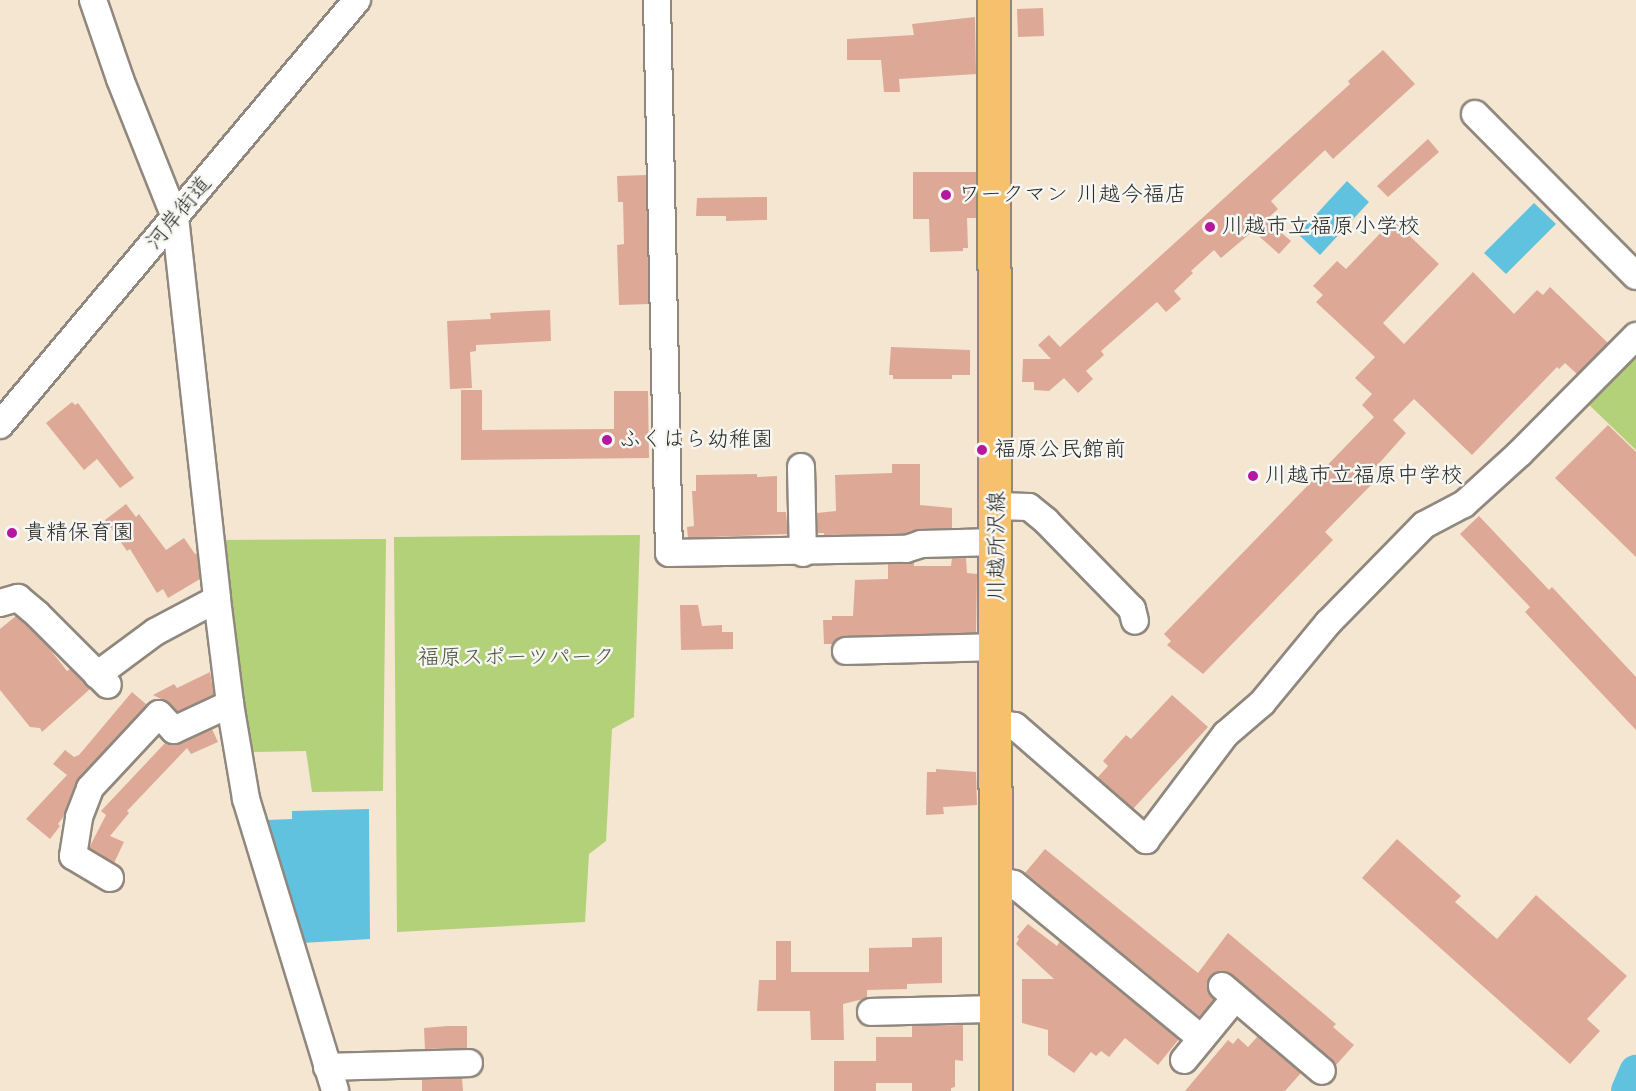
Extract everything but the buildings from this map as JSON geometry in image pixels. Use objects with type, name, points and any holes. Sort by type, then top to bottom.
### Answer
[{"type":"main road","name":"川越所沢線","points":[[994,0],[997,506],[996,1091]]},
{"type":"street","points":[[93,0],[120,79],[175,217],[217,599],[230,704],[246,799],[331,1079],[469,1063]]},
{"type":"street","name":"河岸街道","points":[[0,425],[357,0]]},
{"type":"street","points":[[657,0],[669,553],[803,553],[906,549],[921,544],[997,542]]},
{"type":"street","points":[[1475,114],[1636,276]]},
{"type":"street","points":[[996,723],[1015,726],[1146,840],[1226,734],[1262,704],[1328,623],[1424,525],[1464,504],[1520,453],[1636,336]]},
{"type":"street","points":[[801,467],[803,553]]},
{"type":"street","points":[[997,506],[1029,507],[1046,521],[1132,609],[1135,621]]},
{"type":"street","points":[[0,603],[18,598],[38,614],[103,680],[155,632],[217,599]]},
{"type":"street","points":[[846,651],[997,647]]},
{"type":"street","points":[[110,878],[73,856],[79,817],[90,789],[159,714],[174,730],[230,704]]},
{"type":"street","points":[[997,880],[1014,884],[1201,1038]]},
{"type":"street","points":[[1184,1060],[1201,1038],[1229,992],[1322,1071]]},
{"type":"street","points":[[871,1011],[996,1009]]},
{"type":"green space","points":[[1636,345],[1636,450],[1583,399]]},
{"type":"green space","name":"福原スポーツパーク","points":[[640,535],[634,717],[612,729],[606,841],[589,854],[585,922],[397,932],[394,537]]},
{"type":"green space","points":[[386,539],[383,791],[312,792],[306,751],[248,752],[222,540]]},
{"type":"water","points":[[1347,181],[1369,202],[1320,255],[1298,234]]},
{"type":"water","points":[[1534,203],[1556,224],[1506,274],[1484,253]]},
{"type":"water","points":[[369,809],[370,939],[302,943],[267,820],[292,819],[292,811]]},
{"type":"waterway","points":[[1628,1091],[1636,1072]]},
{"type":"place","name":"ワークマン 川越今福店","points":[[946,195]]},
{"type":"place","name":"川越市立福原小学校","points":[[1210,227]]},
{"type":"place","name":"ふくはら幼稚園","points":[[607,440]]},
{"type":"place","name":"福原公民館前","points":[[982,450]]},
{"type":"place","name":"川越市立福原中学校","points":[[1253,476]]},
{"type":"place","name":"貴精保育園","points":[[12,533]]}]
